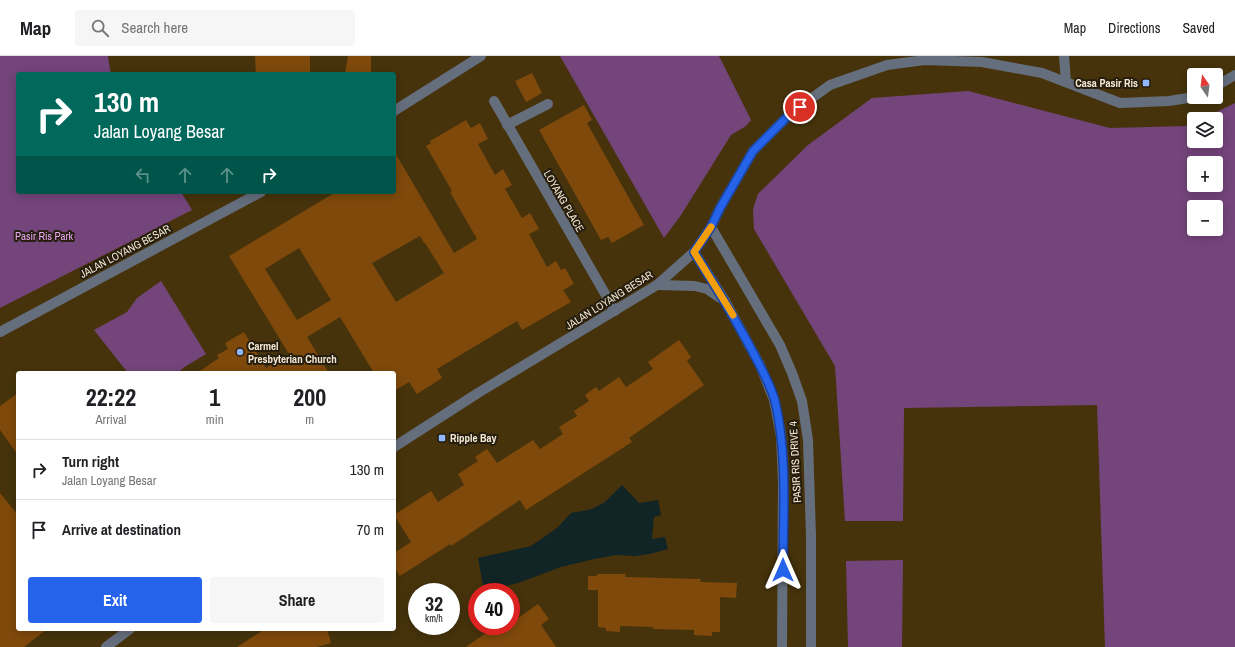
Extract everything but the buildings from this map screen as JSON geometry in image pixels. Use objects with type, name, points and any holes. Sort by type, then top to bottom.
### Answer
[{"type":"street","points":[[396,110],[481,56]]},
{"type":"street","points":[[1064,56],[1066,62],[1066,82]]},
{"type":"street","name":"JALAN LOYANG BESAR","points":[[396,446],[478,393],[657,285],[694,252],[711,227],[720,208],[753,151],[790,114],[830,85],[887,65],[925,60],[982,62],[1042,73],[1120,103],[1169,101],[1187,98]]},
{"type":"street","points":[[1223,82],[1235,75]]},
{"type":"street","name":"LOYANG PLACE","points":[[494,101],[615,311]]},
{"type":"street","points":[[508,125],[548,104]]},
{"type":"street","name":"JALAN LOYANG BESAR","points":[[0,332],[257,194]]},
{"type":"street","name":"PASIR RIS DRIVE 4","points":[[711,227],[780,345],[802,401],[808,440],[811,536],[811,647]]},
{"type":"street","name":"PASIR RIS DRIVE 4","points":[[694,252],[725,301],[760,365],[774,400],[781,436],[783,482],[782,647]]},
{"type":"street","points":[[657,285],[690,285],[707,288],[725,301]]},
{"type":"street","points":[[106,647],[127,631]]},
{"type":"green space","name":"Pasir Ris Park","points":[[0,56],[108,56],[111,72],[16,72],[16,194],[182,194],[192,210],[0,308]]},
{"type":"green space","points":[[560,56],[719,56],[751,120],[746,126],[731,135],[681,215],[664,238]]},
{"type":"green space","points":[[968,91],[1110,128],[1187,126],[1187,148],[1223,148],[1223,112],[1216,112],[1235,103],[1235,647],[1105,647],[1097,405],[904,408],[903,521],[845,521],[835,366],[754,229],[753,209],[758,194],[808,145],[872,98]]},
{"type":"green space","points":[[161,281],[206,354],[180,371],[126,371],[94,330],[127,312],[137,298]]},
{"type":"green space","points":[[903,560],[902,647],[848,647],[846,561]]},
{"type":"water","points":[[622,485],[639,503],[658,500],[661,515],[654,517],[652,539],[665,537],[668,549],[650,554],[635,556],[616,555],[594,559],[561,567],[518,583],[483,583],[478,558],[531,546],[557,528],[571,513],[592,509],[605,502]]},
{"type":"slow traffic","points":[[711,227],[694,252],[733,315]]},
{"type":"place","name":"Casa Pasir Ris","points":[[1146,83]]},
{"type":"place","name":"Carmel Presbyterian Church","points":[[240,352]]},
{"type":"place","name":"Ripple Bay","points":[[442,438]]},
{"type":"route","points":[[783,570],[783,482],[781,436],[774,400],[760,365],[725,301],[694,252],[711,227],[720,208],[753,151],[790,114],[800,107]]}]
